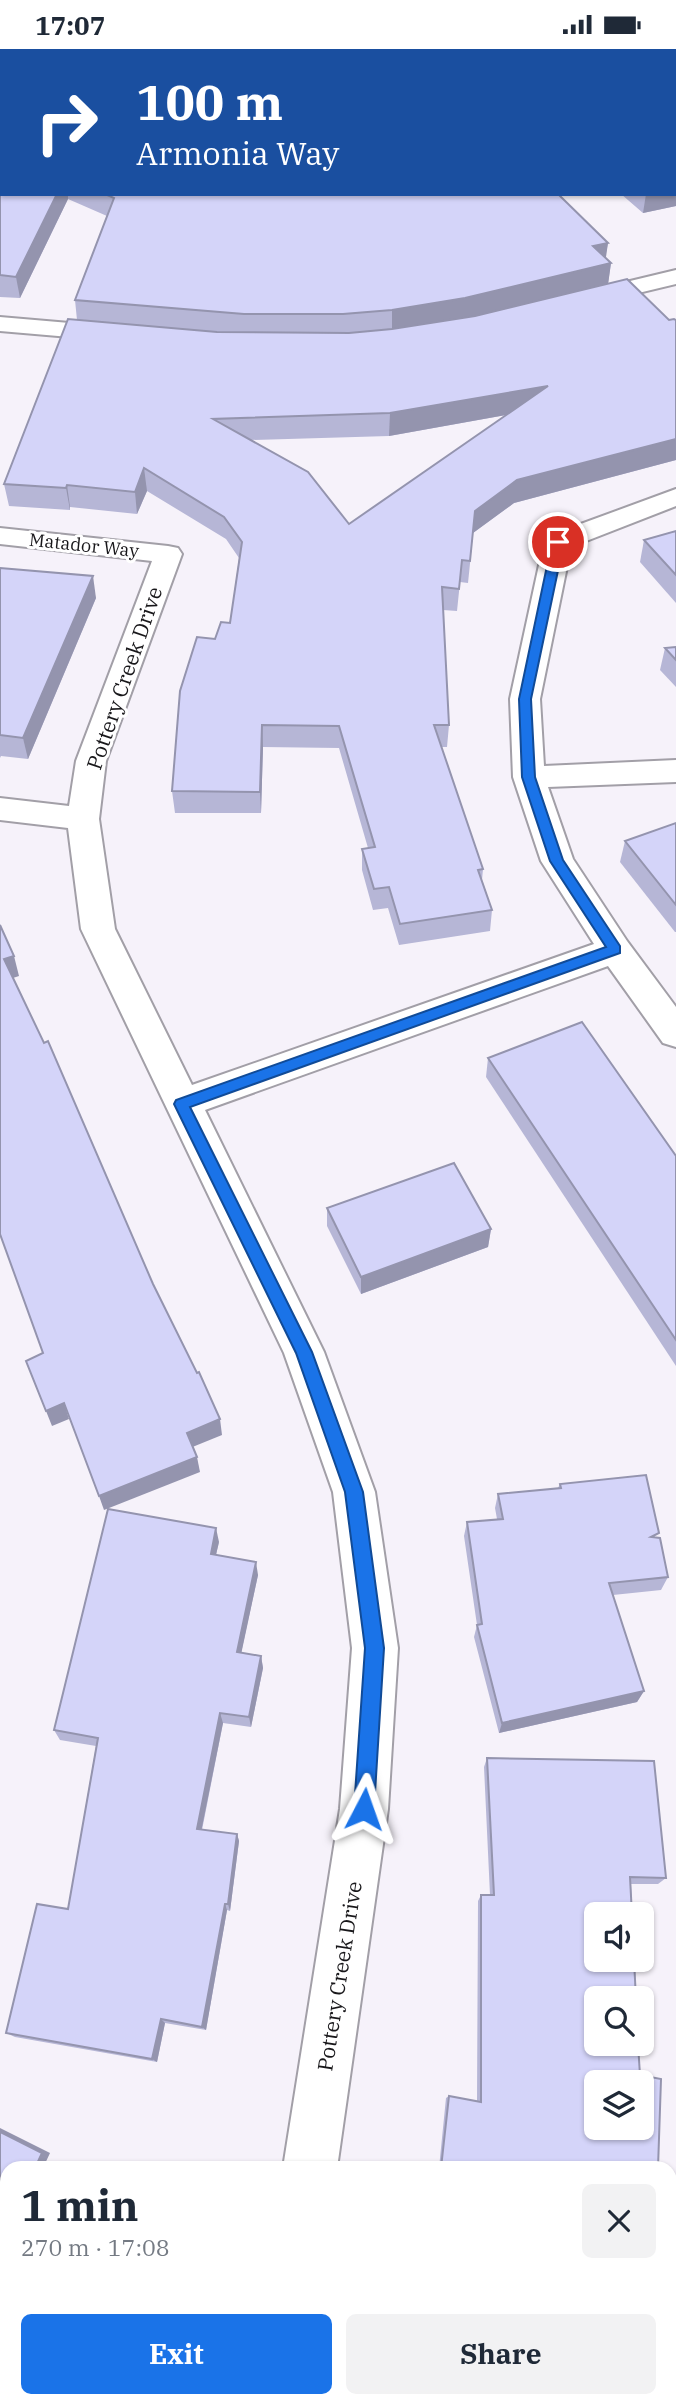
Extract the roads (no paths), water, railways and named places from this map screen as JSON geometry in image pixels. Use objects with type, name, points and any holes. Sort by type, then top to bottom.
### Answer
[{"type":"street","points":[[556,306],[674,279]]},
{"type":"street","points":[[0,324],[136,336]]},
{"type":"street","points":[[676,497],[558,542],[525,699],[528,777],[557,861],[615,950],[676,1033]]},
{"type":"street","name":"Matador Way","points":[[0,536],[168,554]]},
{"type":"street","name":"Pottery Creek Drive","points":[[168,554],[92,761],[83,819],[98,929],[304,1352],[354,1492],[374,1648],[364,1809],[311,2161]]},
{"type":"street","points":[[528,777],[676,771]]},
{"type":"street","points":[[0,809],[83,819]]},
{"type":"street","points":[[181,1104],[615,950]]}]
